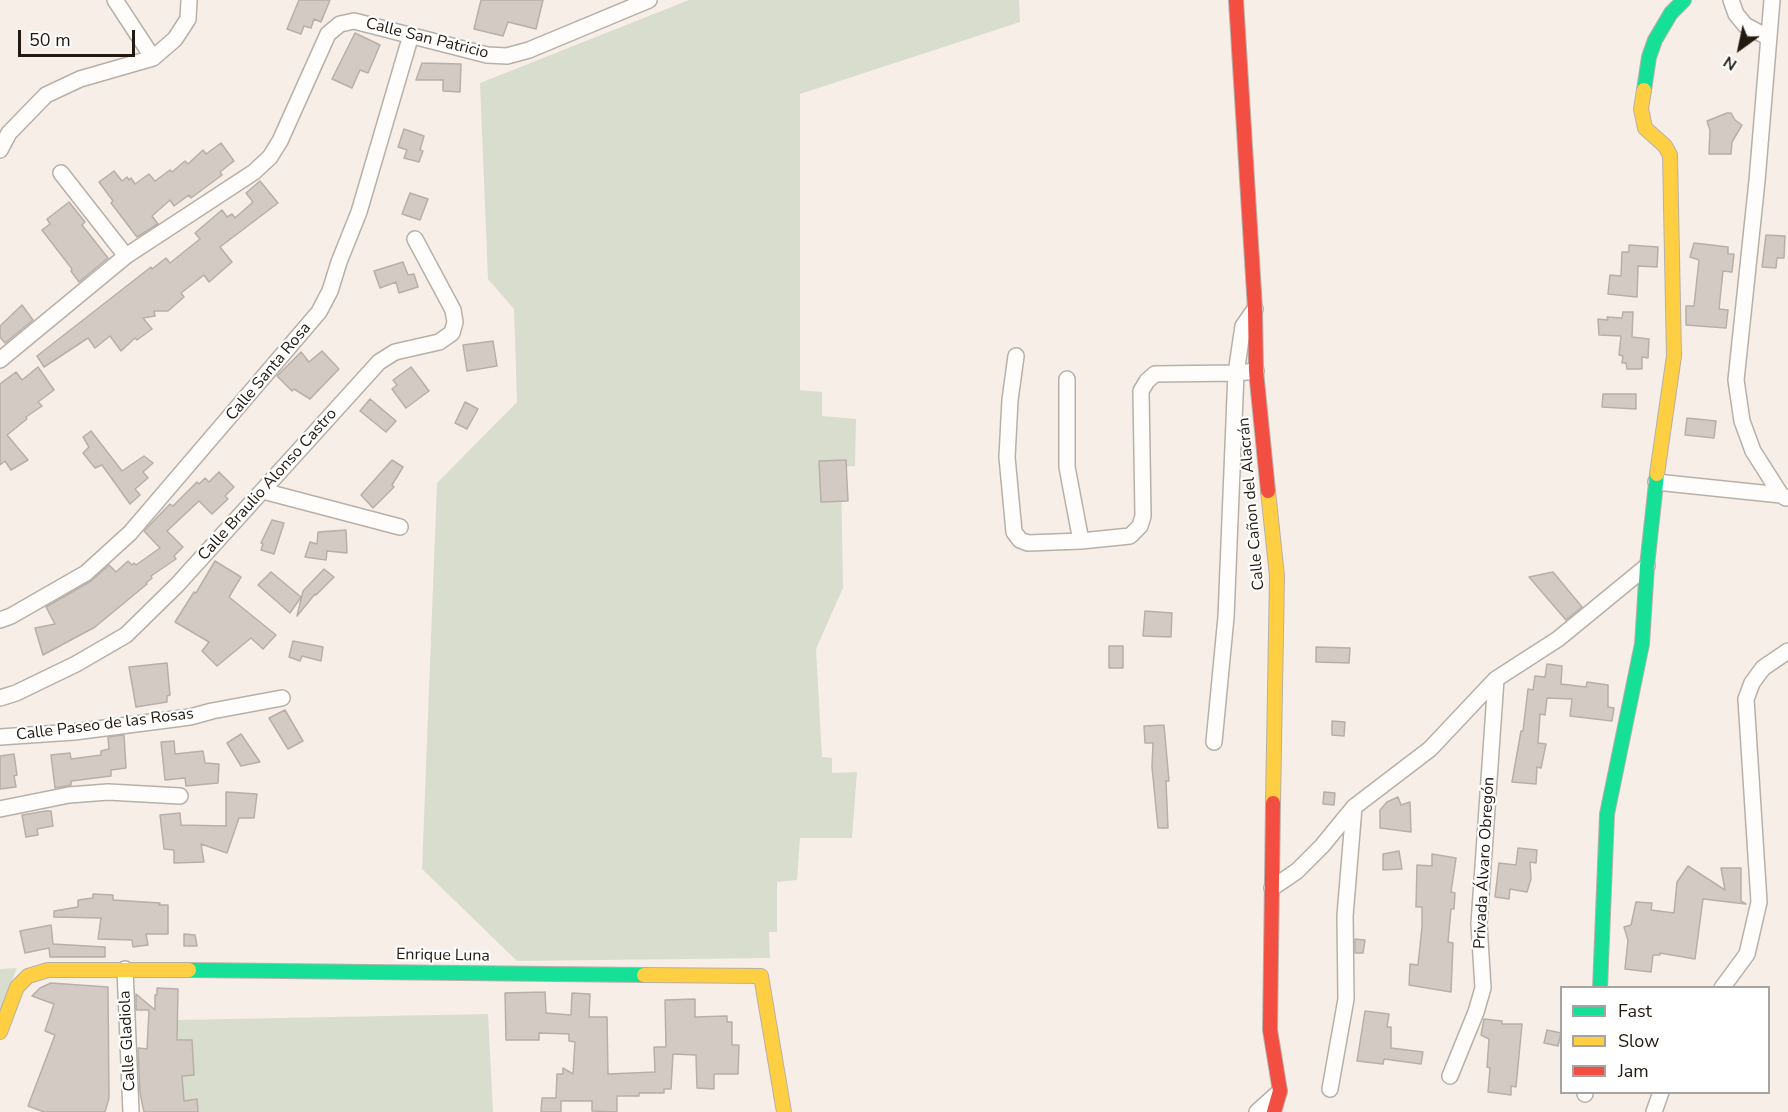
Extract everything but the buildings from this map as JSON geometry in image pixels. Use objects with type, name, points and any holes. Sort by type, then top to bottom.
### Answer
[{"type":"street","points":[[115,0],[153,58]]},
{"type":"street","points":[[0,150],[9,133],[46,95],[80,79],[153,58],[175,39],[188,19],[189,0]]},
{"type":"street","name":"Calle San Patricio","points":[[0,360],[126,256],[254,172],[270,157],[280,141],[328,34],[340,24],[354,21],[487,55],[507,56],[529,50],[649,0]]},
{"type":"street","name":"Calle Cañon del Alacrán","points":[[1236,0],[1255,309],[1256,370],[1278,576],[1270,1030],[1280,1091],[1274,1112]]},
{"type":"street","points":[[1600,986],[1607,814],[1642,644],[1656,482],[1674,356],[1670,155],[1665,146],[1645,128],[1641,109],[1649,57],[1655,40],[1671,13],[1684,0]]},
{"type":"street","points":[[1731,0],[1736,14],[1745,25],[1769,38]]},
{"type":"street","points":[[1772,0],[1757,181],[1736,380],[1742,421],[1753,451],[1784,497]]},
{"type":"street","name":"Calle Santa Rosa","points":[[0,620],[86,573],[130,532],[320,312],[360,212],[411,35]]},
{"type":"street","points":[[61,173],[126,256]]},
{"type":"street","name":"Calle Braulio Alonso Castro","points":[[0,698],[16,693],[76,664],[126,635],[177,585],[379,362],[395,352],[439,342],[452,333],[455,322],[453,310],[415,239]]},
{"type":"street","points":[[1214,742],[1226,617],[1236,373],[1243,326],[1255,309]]},
{"type":"street","points":[[1016,356],[1010,400],[1007,457],[1014,532],[1020,540],[1028,543],[1130,536],[1140,526],[1143,516],[1141,391],[1155,374],[1236,373],[1256,370]]},
{"type":"street","points":[[1067,379],[1067,467],[1081,541]]},
{"type":"street","points":[[1656,482],[1784,497]]},
{"type":"street","points":[[263,491],[400,526]]},
{"type":"street","points":[[1272,888],[1297,871],[1323,846],[1354,807],[1430,749],[1496,679],[1558,639],[1647,566]]},
{"type":"street","points":[[1723,986],[1747,954],[1759,902],[1746,699],[1752,683],[1763,668],[1788,651]]},
{"type":"street","name":"Privada Álvaro Obregón","points":[[1450,1076],[1476,1012],[1483,988],[1479,924],[1496,679]]},
{"type":"street","name":"Calle Paseo de las Rosas","points":[[0,737],[74,732],[190,717],[282,698]]},
{"type":"street","points":[[0,809],[10,805],[69,795],[108,792],[180,796]]},
{"type":"street","points":[[1330,1089],[1346,999],[1345,916],[1354,807]]},
{"type":"street","name":"Calle Gladiola","points":[[125,969],[131,1112]]},
{"type":"street","name":"Enrique Luna","points":[[0,1032],[17,987],[28,976],[48,970],[761,976],[784,1112]]},
{"type":"street","points":[[1257,1112],[1280,1091]]},
{"type":"street","points":[[1654,1112],[1660,1094]]},
{"type":"shaded area","points":[[689,0],[1019,0],[1020,22],[800,94],[800,390],[822,392],[822,416],[856,419],[855,466],[841,467],[843,588],[816,649],[822,757],[832,758],[832,773],[857,772],[852,838],[800,838],[797,880],[777,882],[777,932],[769,932],[770,958],[517,961],[422,869],[437,483],[517,402],[514,309],[488,279],[480,83]]},
{"type":"shaded area","points":[[17,968],[0,1010],[0,969]]},
{"type":"shaded area","points":[[488,1014],[493,1112],[182,1112],[177,1020]]},
{"type":"traffic: fast","points":[[1644,90],[1649,57],[1655,40],[1671,13],[1684,0]]},
{"type":"traffic: fast","points":[[1600,986],[1607,814],[1642,644],[1647,566],[1657,474]]},
{"type":"traffic: fast","points":[[189,970],[644,975]]},
{"type":"traffic: slow","points":[[1644,90],[1641,109],[1645,128],[1665,146],[1670,155],[1674,356],[1657,474]]},
{"type":"traffic: slow","points":[[1268,491],[1277,576],[1273,803]]},
{"type":"traffic: slow","points":[[0,1032],[17,987],[28,976],[48,970],[189,970]]},
{"type":"traffic: slow","points":[[644,975],[761,976],[784,1112]]},
{"type":"traffic: jam","points":[[1236,0],[1255,309],[1256,371],[1268,491]]},
{"type":"traffic: jam","points":[[1273,803],[1270,1030],[1280,1091],[1274,1112]]}]
